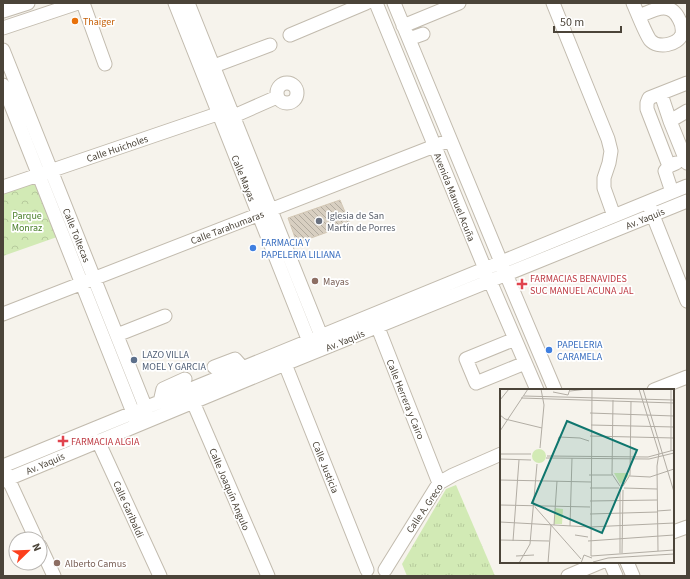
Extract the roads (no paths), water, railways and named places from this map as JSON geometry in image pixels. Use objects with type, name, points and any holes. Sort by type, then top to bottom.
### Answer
[{"type":"street","points":[[3,11],[28,3]]},
{"type":"street","points":[[3,28],[78,3]]},
{"type":"street","points":[[83,3],[105,64]]},
{"type":"street","name":"Calle Mayas","points":[[175,3],[228,113],[271,210],[327,348]]},
{"type":"street","name":"Calle Mayas","points":[[188,3],[214,66],[259,214],[314,353]]},
{"type":"street","points":[[290,35],[366,3]]},
{"type":"street","name":"Avenida Manuel Acuña","points":[[376,3],[485,269],[537,389]]},
{"type":"street","name":"Avenida Manuel Acuña","points":[[394,3],[500,262],[555,389]]},
{"type":"street","points":[[404,26],[459,3]]},
{"type":"street","points":[[554,3],[608,138],[611,151],[604,178],[604,188],[614,216]]},
{"type":"street","points":[[633,3],[639,16]]},
{"type":"street","points":[[409,39],[423,34]]},
{"type":"street","points":[[214,66],[270,45]]},
{"type":"street","name":"Calle Toltecas","points":[[3,50],[148,414]]},
{"type":"street","points":[[669,166],[646,109],[646,103],[649,98],[687,83]]},
{"type":"street","name":"Calle Toltecas","points":[[3,85],[135,419]]},
{"type":"street","points":[[661,94],[686,162],[669,166],[665,171],[672,192]]},
{"type":"street","name":"Calle Huicholes","points":[[3,187],[277,97]]},
{"type":"street","points":[[670,121],[687,112]]},
{"type":"street","name":"Calle Tarahumaras","points":[[3,314],[450,140]]},
{"type":"street","name":"Av. Yaquis","points":[[148,414],[160,402],[687,186]]},
{"type":"street","name":"Av. Yaquis","points":[[3,466],[148,414],[192,402],[687,201]]},
{"type":"street","points":[[647,202],[687,301]]},
{"type":"street","name":"Calle Herrera y Cairo","points":[[372,315],[439,483]]},
{"type":"street","points":[[117,335],[165,316]]},
{"type":"street","points":[[462,353],[513,335]]},
{"type":"street","points":[[513,335],[466,359],[476,383],[527,366]]},
{"type":"street","points":[[214,367],[235,360],[242,368]]},
{"type":"street","name":"Calle Justicia","points":[[285,364],[364,573]]},
{"type":"street","points":[[482,390],[527,366]]},
{"type":"street","points":[[656,389],[687,376]]},
{"type":"street","points":[[160,402],[163,389],[185,379]]},
{"type":"street","name":"Calle Joaquín Angulo","points":[[192,402],[268,576]]},
{"type":"street","name":"Av. Yaquis","points":[[5,480],[98,441],[135,419]]},
{"type":"street","name":"Calle Garibaldi","points":[[98,441],[160,576]]},
{"type":"street","name":"Calle A. Greco","points":[[388,573],[439,483],[453,474],[500,454]]},
{"type":"street","points":[[3,466],[5,480],[32,531]]},
{"type":"street","points":[[674,532],[687,527]]},
{"type":"street","points":[[48,563],[54,576]]},
{"type":"street","points":[[568,576],[599,563]]},
{"type":"street","points":[[610,563],[616,576]]},
{"type":"street","points":[[628,563],[633,576]]},
{"type":"street","points":[[364,573],[376,567],[388,573]]},
{"type":"place","name":"Thaiger","points":[[75,21]]},
{"type":"place","name":"Iglesia de San Martín de Porres","points":[[319,221]]},
{"type":"place","name":"FARMACIA Y PAPELERIA LILIANA","points":[[253,248]]},
{"type":"place","name":"Mayas","points":[[315,281]]},
{"type":"place","name":"FARMACIAS BENAVIDES SUC MANUEL ACUNA JAL","points":[[522,284]]},
{"type":"place","name":"PAPELERIA CARAMELA","points":[[549,350]]},
{"type":"place","name":"LAZO VILLA MOEL Y GARCIA","points":[[134,360]]},
{"type":"place","name":"FARMACIA ALGIA","points":[[63,441]]},
{"type":"place","name":"Alberto Camus","points":[[57,563]]},
{"type":"park label","name":"Parque Monraz","points":[[27,220]]}]
